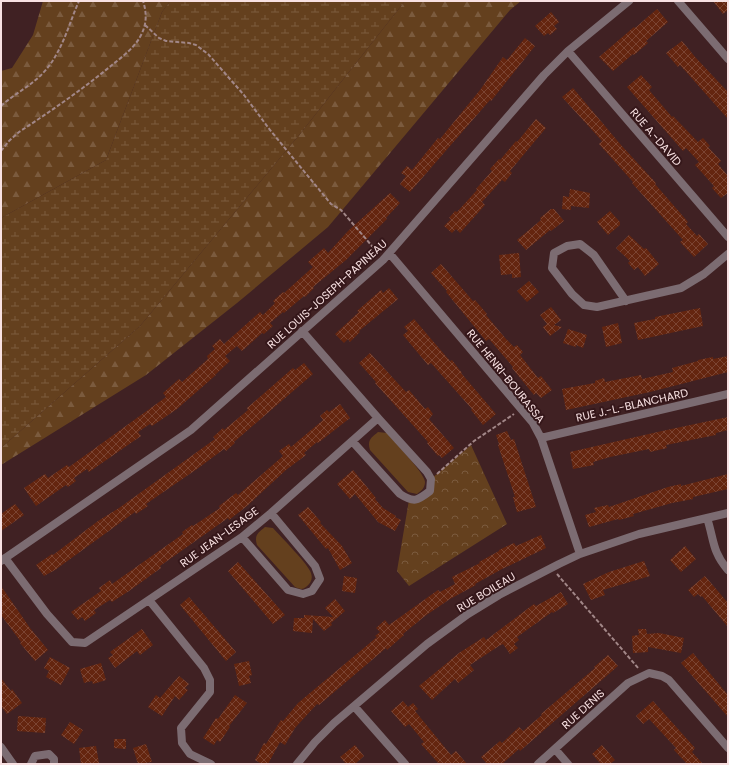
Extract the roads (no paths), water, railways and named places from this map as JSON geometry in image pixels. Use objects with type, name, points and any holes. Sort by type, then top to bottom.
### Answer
[{"type":"street","name":"RUE LOUIS-JOSEPH-PAPINEAU","points":[[3,559],[191,430],[390,254],[544,75],[568,51],[629,1]]},
{"type":"street","points":[[678,1],[728,59]]},
{"type":"street","name":"RUE A.-DAVID","points":[[568,51],[728,237]]},
{"type":"street","points":[[626,301],[594,255],[580,244],[567,246],[554,253],[552,268],[572,294],[584,305],[597,307],[626,301],[681,288],[704,274],[728,254]]},
{"type":"street","name":"RUE HENRI-BOURASSA","points":[[390,254],[533,423],[541,438],[580,554]]},
{"type":"street","points":[[302,331],[427,472],[431,479],[430,491],[420,499],[409,500],[400,494],[352,441]]},
{"type":"street","name":"RUE J.-L.-BLANCHARD","points":[[541,438],[728,394]]},
{"type":"street","name":"RUE JEAN-LESAGE","points":[[3,559],[47,614],[72,642],[85,643],[242,537],[378,418]]},
{"type":"street","points":[[242,537],[288,590],[302,594],[312,591],[320,579],[315,566],[271,513]]},
{"type":"street","name":"RUE BOILEAU","points":[[297,764],[315,742],[354,706],[427,644],[468,614],[506,591],[580,554],[639,534],[728,513]]},
{"type":"street","points":[[707,518],[713,545],[720,562],[728,570]]},
{"type":"street","points":[[149,600],[204,668],[210,680],[210,692],[181,728],[182,743],[190,754],[211,764]]},
{"type":"street","name":"RUE DENIS","points":[[538,764],[628,683],[649,673],[662,676],[669,680],[728,748]]},
{"type":"street","points":[[354,706],[405,764]]},
{"type":"street","points":[[1,747],[13,764]]},
{"type":"street","points":[[555,749],[568,764]]},
{"type":"street","points":[[31,764],[35,756],[48,754],[54,759],[54,764]]}]
